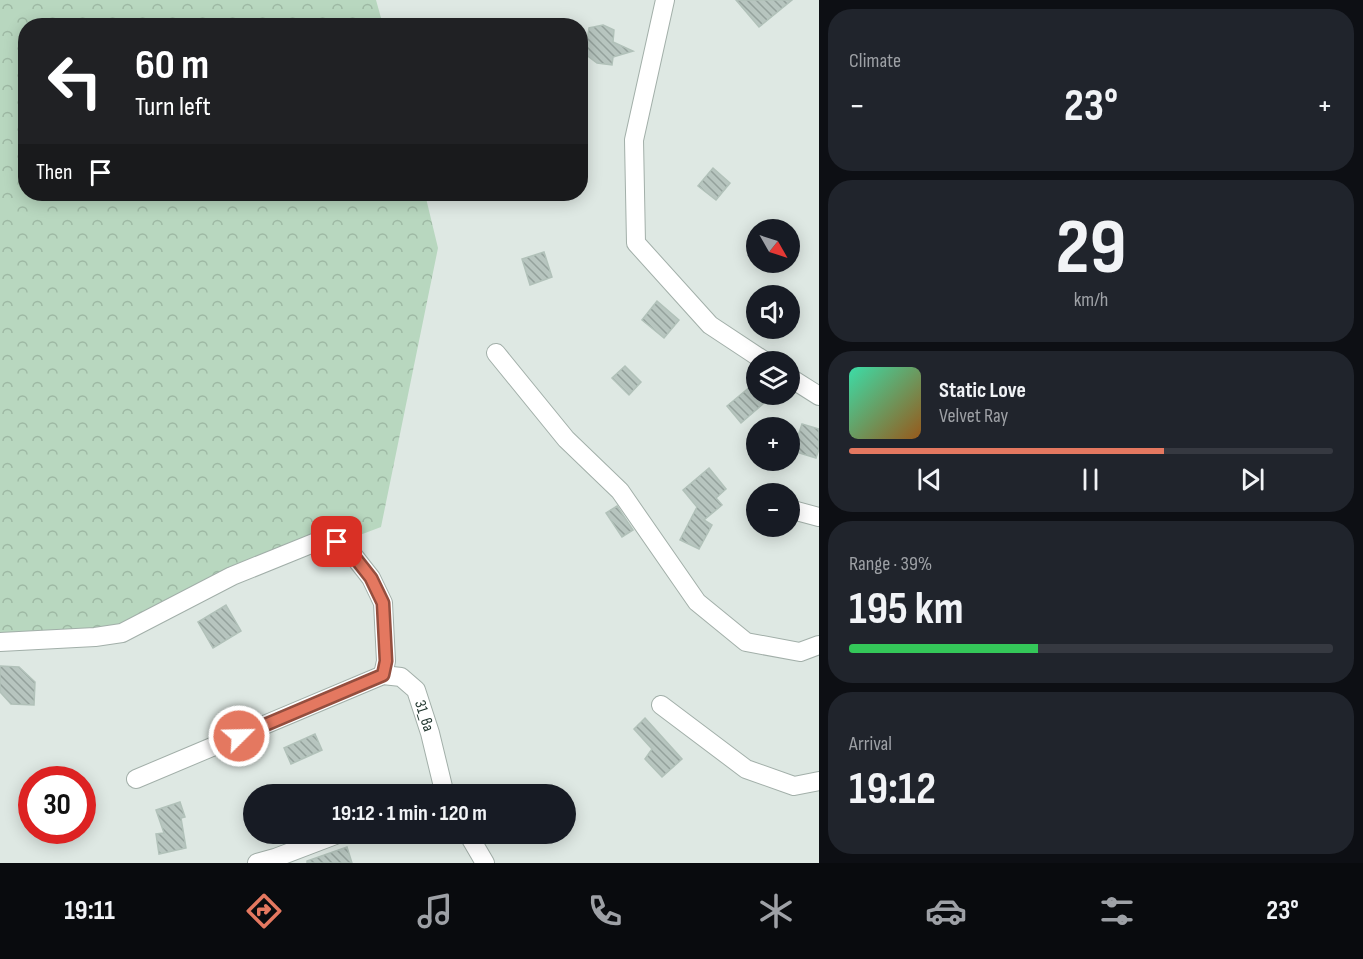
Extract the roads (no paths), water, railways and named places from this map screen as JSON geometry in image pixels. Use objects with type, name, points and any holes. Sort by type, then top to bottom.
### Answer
[{"type":"street","points":[[665,0],[633,140],[636,243],[710,325],[749,351]]},
{"type":"street","points":[[496,353],[566,439],[620,490],[697,602],[746,642],[800,652],[819,645]]},
{"type":"street","points":[[800,384],[819,396]]},
{"type":"street","points":[[800,511],[819,517]]},
{"type":"street","points":[[0,642],[95,637],[122,633],[232,576],[316,542],[337,542],[353,555],[371,578],[383,603],[386,661],[383,675],[136,780]]},
{"type":"street","name":"31_ва","points":[[383,675],[400,677],[416,690],[430,733],[441,784]]},
{"type":"street","points":[[661,705],[746,769],[794,786],[819,781]]},
{"type":"street","points":[[257,863],[312,844]]},
{"type":"street","points":[[474,844],[484,863]]}]
